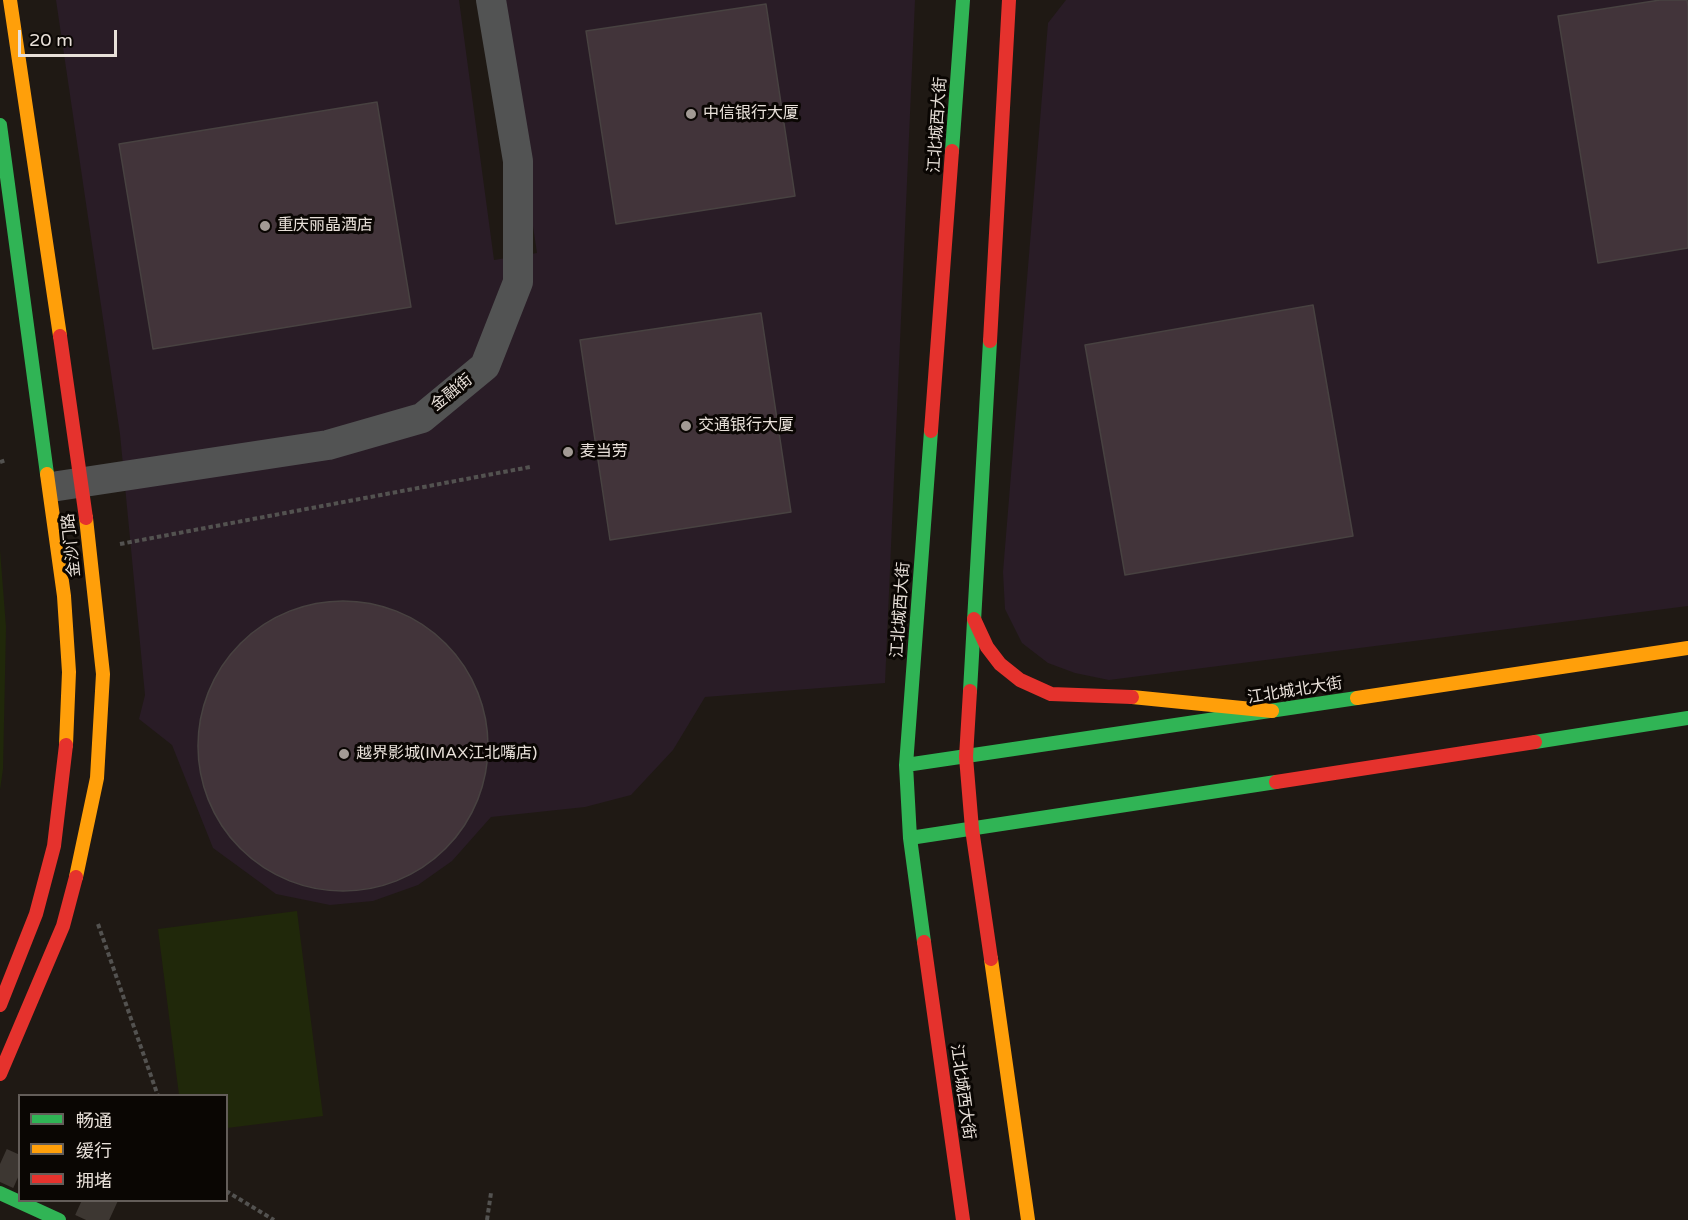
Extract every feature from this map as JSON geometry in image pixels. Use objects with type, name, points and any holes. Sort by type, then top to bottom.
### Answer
[{"type":"main road","name":"金沙门路","points":[[0,1074],[63,926],[83,850],[97,778],[103,674],[82,482],[10,0]]},
{"type":"main road","name":"江北城西大街","points":[[963,0],[906,765],[910,838],[963,1220]]},
{"type":"main road","points":[[1009,0],[966,757],[972,829],[1028,1220]]},
{"type":"main road","name":"金沙门路","points":[[0,125],[64,596],[69,672],[66,759],[54,846],[36,914],[0,1005]]},
{"type":"main road","points":[[974,619],[987,647],[1000,664],[1020,681],[1051,694],[1144,697],[1272,711]]},
{"type":"main road","name":"江北城北大街","points":[[906,765],[1688,648]]},
{"type":"main road","points":[[910,838],[1688,718]]},
{"type":"main road","points":[[0,1193],[18,1201]]},
{"type":"main road","points":[[20,1202],[59,1220]]},
{"type":"street","name":"金融街","points":[[50,487],[328,445],[422,418],[485,366],[518,282],[518,160],[491,0]]},
{"type":"path","points":[[0,462],[6,460]]},
{"type":"path","points":[[90,549],[530,467]]},
{"type":"path","points":[[95,915],[158,1094]]},
{"type":"path","points":[[228,1192],[274,1220]]},
{"type":"path","points":[[487,1220],[491,1193]]},
{"type":"shaded area","points":[[56,0],[459,0],[494,260],[537,253],[499,0],[915,0],[885,683],[705,697],[673,750],[631,795],[585,807],[491,817],[452,861],[418,885],[373,901],[330,905],[276,894],[213,848],[172,745],[139,719],[145,695],[120,434]]},
{"type":"shaded area","points":[[1066,0],[1688,0],[1688,606],[1109,680],[1075,673],[1048,663],[1022,643],[1005,609],[1003,572],[1048,23]]},
{"type":"green space","points":[[0,550],[6,627],[3,769],[0,790]]},
{"type":"green space","points":[[297,911],[323,1116],[228,1128],[228,1094],[179,1094],[158,929]]},
{"type":"building","points":[[1660,0],[1687,0],[1688,7],[1688,248],[1598,263],[1558,16]]},
{"type":"building","name":"中信银行大厦","points":[[766,4],[795,196],[616,224],[586,31]]},
{"type":"building","name":"重庆丽晶酒店","points":[[377,102],[411,307],[153,349],[119,144]]},
{"type":"building","points":[[1313,305],[1353,536],[1125,575],[1085,345]]},
{"type":"building","name":"交通银行大厦","points":[[761,313],[791,512],[610,540],[580,340]]},
{"type":"building","name":"越界影城(IMAX江北嘴店)","points":[[343,601],[371,604],[411,618],[435,634],[455,654],[477,691],[485,718],[488,746],[485,774],[471,814],[455,838],[435,858],[398,880],[371,888],[343,891],[315,888],[275,874],[251,858],[231,838],[209,801],[201,774],[198,746],[201,718],[215,678],[231,654],[251,634],[288,612],[315,604]]},
{"type":"tunnel","points":[[0,1164],[18,1172]]},
{"type":"tunnel","points":[[86,1202],[126,1220]]},
{"type":"traffic: fast","points":[[952,151],[963,0]]},
{"type":"traffic: fast","points":[[0,125],[47,474]]},
{"type":"traffic: fast","points":[[970,691],[990,341]]},
{"type":"traffic: fast","points":[[924,942],[910,838],[906,765],[931,431]]},
{"type":"traffic: fast","points":[[906,765],[1357,698]]},
{"type":"traffic: fast","points":[[1535,742],[1688,718]]},
{"type":"traffic: fast","points":[[910,838],[1276,782]]},
{"type":"traffic: fast","points":[[0,1193],[18,1201]]},
{"type":"traffic: fast","points":[[20,1202],[59,1220]]},
{"type":"traffic: slow","points":[[10,0],[60,336]]},
{"type":"traffic: slow","points":[[47,474],[64,596],[69,672],[66,745]]},
{"type":"traffic: slow","points":[[76,877],[97,778],[103,674],[86,518]]},
{"type":"traffic: slow","points":[[1357,698],[1688,648]]},
{"type":"traffic: slow","points":[[1132,697],[1272,711]]},
{"type":"traffic: slow","points":[[991,959],[1028,1220]]},
{"type":"traffic: jam","points":[[990,341],[1009,0]]},
{"type":"traffic: jam","points":[[931,431],[952,151]]},
{"type":"traffic: jam","points":[[60,336],[86,518]]},
{"type":"traffic: jam","points":[[974,619],[987,647],[1000,664],[1020,680],[1051,694],[1132,697]]},
{"type":"traffic: jam","points":[[970,691],[966,757],[972,829],[991,959]]},
{"type":"traffic: jam","points":[[1276,782],[1535,742]]},
{"type":"traffic: jam","points":[[0,1005],[36,914],[54,846],[66,745]]},
{"type":"traffic: jam","points":[[0,1074],[63,926],[76,877]]},
{"type":"traffic: jam","points":[[924,942],[963,1220]]},
{"type":"place","name":"中信银行大厦","points":[[691,114]]},
{"type":"place","name":"重庆丽晶酒店","points":[[265,226]]},
{"type":"place","name":"交通银行大厦","points":[[686,426]]},
{"type":"place","name":"麦当劳","points":[[568,452]]},
{"type":"place","name":"越界影城(IMAX江北嘴店)","points":[[344,754]]}]
